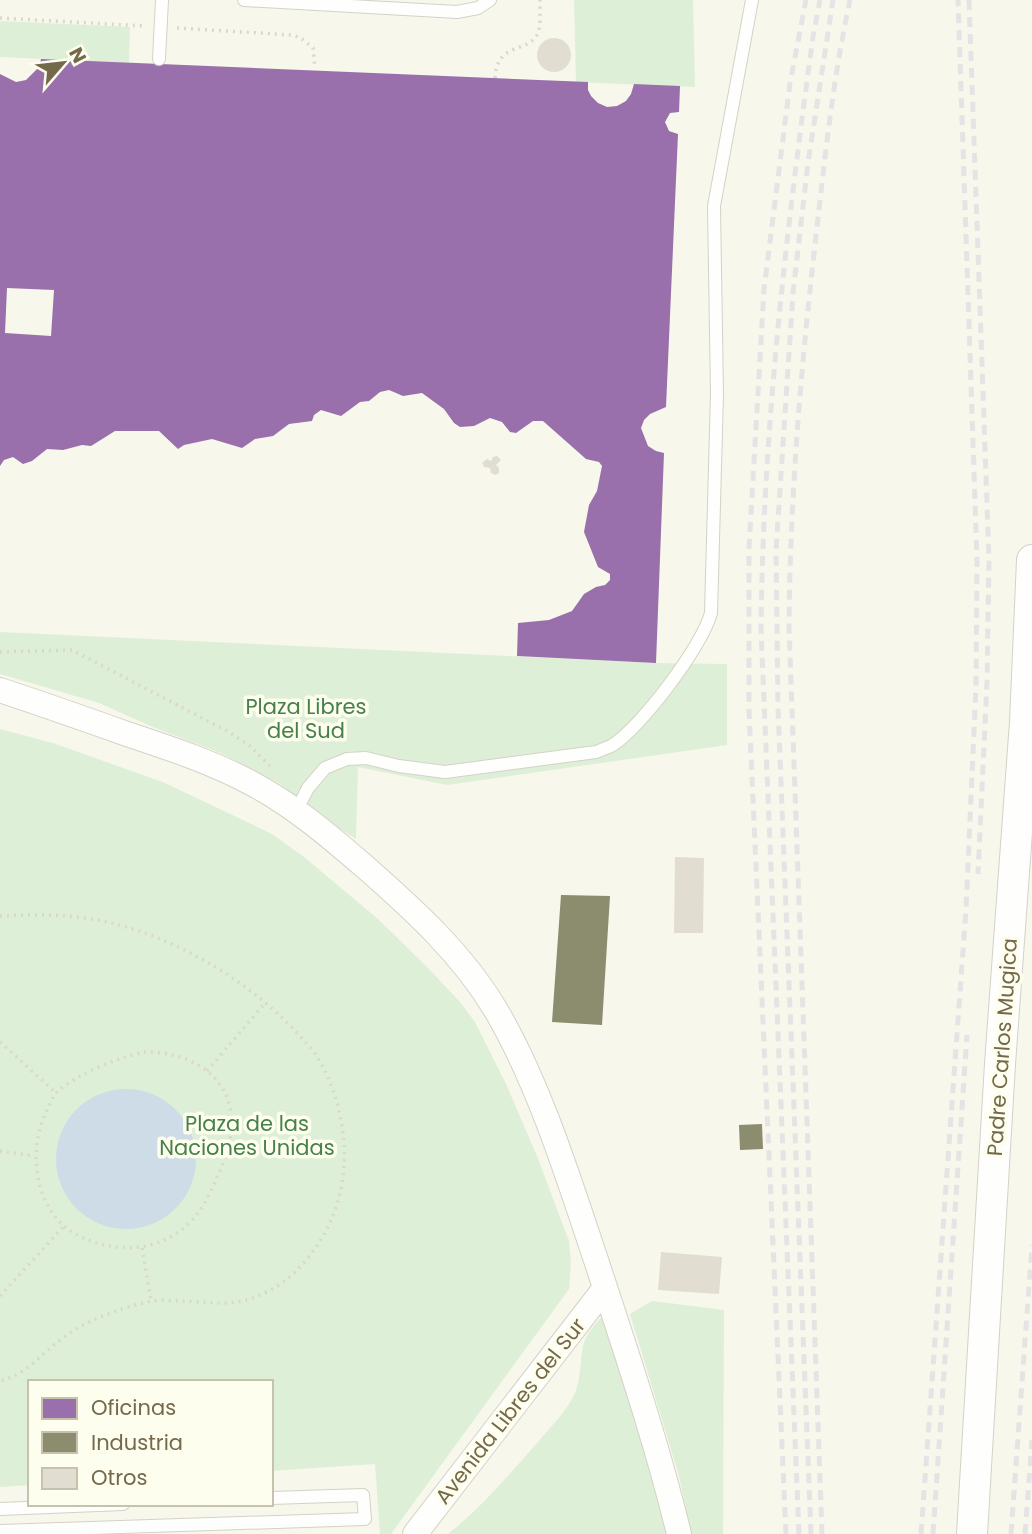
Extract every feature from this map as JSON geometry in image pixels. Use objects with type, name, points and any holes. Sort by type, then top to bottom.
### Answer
[{"type":"street","name":"Padre Carlos Mugica","points":[[972,1534],[1000,1064],[1025,722],[1032,559]]},
{"type":"street","points":[[0,690],[197,759],[252,783],[296,811],[338,844],[408,904],[453,951],[490,1001],[518,1054],[553,1136],[643,1403],[679,1534]]},
{"type":"street","name":"Avenida Libres del Sur","points":[[415,1534],[605,1288]]},
{"type":"lane","points":[[159,59],[162,0]]},
{"type":"lane","points":[[244,0],[457,12],[478,8],[490,0]]},
{"type":"lane","points":[[296,811],[308,788],[325,768],[347,759],[366,758],[399,766],[445,772],[576,756],[612,745],[644,715],[699,642],[711,613],[717,394],[714,206],[752,0]]},
{"type":"lane","points":[[0,1531],[365,1519],[363,1494],[273,1498]]},
{"type":"lane","points":[[0,1509],[74,1506]]},
{"type":"path","points":[[495,78],[503,56],[513,48],[532,41],[536,36],[539,29],[540,0]]},
{"type":"path","points":[[0,652],[72,650],[229,732],[249,745],[272,768]]},
{"type":"path","points":[[0,916],[52,914],[112,923],[182,948],[239,982],[281,1016],[316,1054],[342,1120],[345,1160],[339,1203],[328,1229],[296,1272],[272,1289],[242,1301],[151,1300],[90,1322],[60,1339],[32,1366],[0,1381]]},
{"type":"path","points":[[207,1071],[265,1003]]},
{"type":"path","points":[[0,1042],[56,1093]]},
{"type":"path","points":[[144,1052],[174,1054],[207,1071],[219,1083],[230,1103],[231,1128],[222,1167],[197,1214],[188,1225],[167,1238],[142,1248],[114,1248],[86,1241],[64,1227],[49,1210],[39,1183],[34,1156],[41,1122],[56,1093],[113,1061],[144,1052]]},
{"type":"path","points":[[0,1152],[34,1156]]},
{"type":"path","points":[[0,1296],[64,1227]]},
{"type":"path","points":[[142,1248],[151,1300]]},
{"type":"green space","points":[[574,0],[693,0],[695,87],[576,82]]},
{"type":"green space","points":[[0,21],[130,27],[129,63],[0,57]]},
{"type":"green space","name":"Plaza Libres del Sud","points":[[0,632],[656,663],[727,664],[727,745],[447,785],[358,767],[356,839],[323,818],[279,783],[218,752],[99,703],[0,674]]},
{"type":"green space","name":"Plaza de las Naciones Unidas","points":[[0,729],[53,743],[165,783],[272,834],[378,919],[428,968],[475,1022],[537,1156],[569,1241],[571,1263],[569,1289],[391,1534],[380,1534],[375,1464],[273,1471],[273,1380],[28,1380],[28,1485],[0,1487]]},
{"type":"green space","points":[[652,1301],[724,1310],[723,1534],[691,1534],[679,1476],[630,1314]]},
{"type":"green space","points":[[608,1310],[673,1534],[448,1534],[495,1489],[568,1406],[577,1387],[587,1336]]},
{"type":"shaded area","points":[[126,1089],[153,1094],[175,1110],[191,1132],[196,1159],[191,1186],[175,1208],[153,1224],[126,1229],[99,1224],[77,1208],[61,1186],[56,1159],[61,1132],[77,1110],[99,1094]]},
{"type":"building: Oficinas","points":[[41,59],[588,82],[591,96],[607,107],[626,101],[634,84],[680,86],[679,112],[670,113],[665,122],[669,131],[678,134],[666,407],[650,414],[641,428],[648,446],[664,453],[656,663],[517,656],[518,623],[549,620],[572,611],[584,594],[610,580],[610,574],[598,567],[584,532],[589,505],[597,491],[602,466],[599,462],[586,459],[543,421],[533,421],[516,433],[510,432],[502,422],[490,418],[474,426],[460,427],[444,409],[422,393],[403,396],[389,390],[380,392],[369,401],[360,402],[341,416],[321,410],[314,415],[312,421],[289,424],[273,436],[255,439],[242,448],[212,439],[184,445],[178,449],[159,431],[115,431],[91,446],[47,449],[32,461],[23,464],[13,457],[4,460],[0,466],[0,74],[16,82],[26,80],[39,67]],"holes":[[[7,288],[54,290],[51,336],[5,333]]]},
{"type":"building: Industria","points":[[561,895],[610,896],[602,1025],[552,1022]]},
{"type":"building: Industria","points":[[762,1124],[763,1149],[740,1150],[739,1125]]},
{"type":"building: Otros","points":[[554,38],[566,43],[571,55],[566,67],[554,72],[542,67],[537,55],[542,43]]},
{"type":"building: Otros","points":[[497,456],[501,460],[496,465],[499,473],[495,475],[482,463]]},
{"type":"building: Otros","points":[[675,857],[704,858],[703,933],[674,933]]},
{"type":"building: Otros","points":[[661,1252],[722,1257],[719,1294],[658,1290]]},
{"type":"railway","points":[[786,1534],[749,710],[749,548],[764,289],[790,83],[806,0]]},
{"type":"railway","points":[[799,1534],[761,629],[771,406],[785,258],[820,0]]},
{"type":"railway","points":[[811,1534],[778,708],[776,550],[793,293],[808,163],[833,0]]},
{"type":"railway","points":[[822,1534],[789,627],[801,383],[830,118],[850,0]]},
{"type":"railway","points":[[921,1534],[966,909],[976,686],[977,560],[958,0]]},
{"type":"railway","points":[[969,0],[989,560],[987,682],[978,874]]},
{"type":"railway","points":[[933,1534],[967,1035]]},
{"type":"railway","points":[[1011,1534],[1032,1245]]},
{"type":"railway","points":[[1025,1534],[1032,1440]]}]
